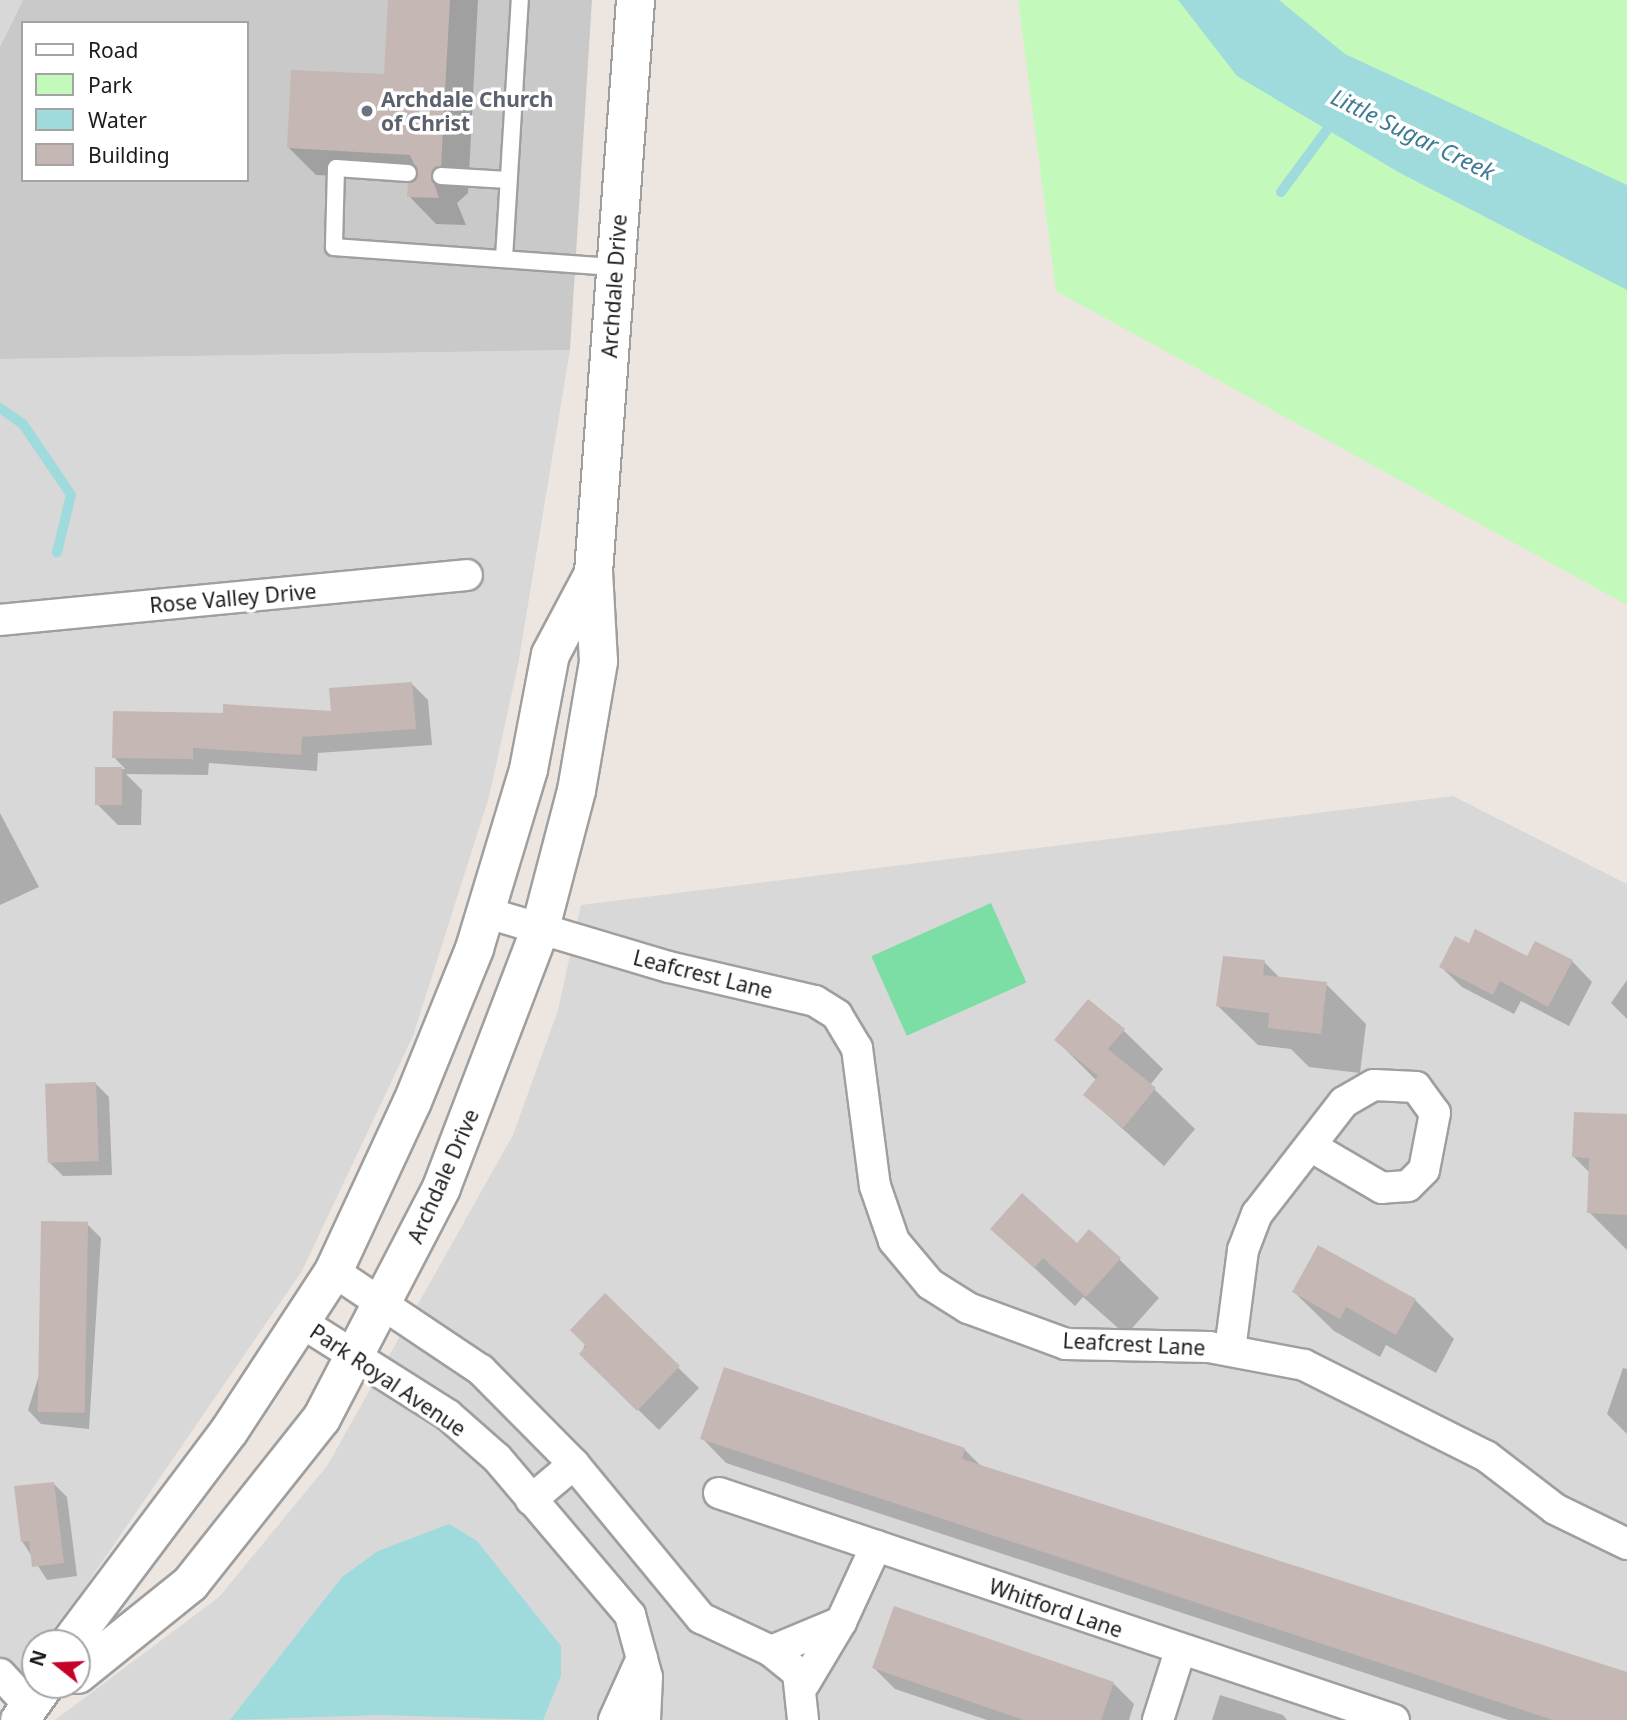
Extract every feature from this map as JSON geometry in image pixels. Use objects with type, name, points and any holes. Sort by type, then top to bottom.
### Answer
[{"type":"street","name":"Archdale Drive","points":[[91,1662],[208,1563],[321,1418],[358,1355],[441,1187],[539,931],[576,790],[598,661],[593,572],[635,0]]},
{"type":"street","name":"Archdale Drive","points":[[79,1629],[302,1322],[333,1271],[412,1101],[484,912],[528,769],[550,654],[593,572]]},
{"type":"street","name":"Rose Valley Drive","points":[[0,620],[467,575]]},
{"type":"street","name":"Leafcrest Lane","points":[[484,912],[539,931],[815,1001],[837,1015],[857,1048],[875,1186],[894,1241],[930,1284],[968,1308],[1066,1344],[1230,1350],[1304,1365],[1351,1385],[1486,1456],[1555,1509],[1627,1544]]},
{"type":"street","points":[[1230,1350],[1247,1237],[1257,1214],[1312,1147]]},
{"type":"street","points":[[333,1271],[481,1370],[574,1464],[701,1618],[771,1651],[804,1684]]},
{"type":"street","name":"Park Royal Avenue","points":[[302,1322],[358,1355],[448,1415],[531,1500],[630,1615],[642,1658],[645,1720]]},
{"type":"street","points":[[531,1500],[574,1464]]},
{"type":"street","name":"Whitford Lane","points":[[719,1493],[1180,1651],[1394,1720]]},
{"type":"street","points":[[803,1720],[804,1684],[841,1622],[876,1546]]},
{"type":"street","points":[[771,1651],[841,1622]]},
{"type":"street","points":[[1158,1720],[1180,1651]]},
{"type":"street","points":[[614,1720],[642,1658]]},
{"type":"street","points":[[0,1674],[31,1704]]},
{"type":"lane","points":[[504,258],[520,0]]},
{"type":"lane","points":[[408,173],[336,169],[334,247],[615,267]]},
{"type":"lane","points":[[441,176],[508,180]]},
{"type":"shaded area","points":[[0,0],[23,0],[0,47]]},
{"type":"shaded area","points":[[23,0],[592,0],[570,350],[0,359],[0,47]]},
{"type":"shaded area","points":[[570,350],[518,665],[489,797],[413,1036],[302,1271],[80,1594],[53,1629],[21,1629],[21,1670],[0,1698],[0,359]]},
{"type":"shaded area","points":[[1453,796],[1627,884],[1627,1720],[55,1720],[83,1699],[91,1699],[91,1693],[219,1597],[327,1466],[513,1135],[558,1010],[581,905]]},
{"type":"green space","points":[[1018,0],[1627,0],[1627,605],[1056,291]]},
{"type":"green space","points":[[991,903],[1026,982],[907,1036],[871,956]]},
{"type":"water","name":"Little Sugar Creek","points":[[1178,0],[1279,0],[1345,54],[1627,185],[1627,290],[1400,173],[1237,76]]},
{"type":"water","points":[[449,1524],[477,1541],[561,1646],[561,1676],[543,1720],[379,1715],[230,1720],[342,1577],[378,1551]]},
{"type":"building","name":"Archdale Church of Christ","points":[[388,0],[450,0],[441,166],[431,175],[439,198],[407,197],[408,183],[418,173],[410,155],[287,148],[291,70],[384,74]]},
{"type":"building","points":[[412,682],[416,729],[302,737],[301,755],[193,748],[193,759],[112,758],[113,711],[223,713],[223,704],[331,711],[329,688]]},
{"type":"building","points":[[95,767],[122,767],[122,805],[95,805]]},
{"type":"building","points":[[1475,929],[1527,956],[1535,941],[1573,960],[1548,1007],[1500,981],[1493,995],[1439,967],[1455,936],[1469,943]]},
{"type":"building","points":[[1223,956],[1265,960],[1263,975],[1327,982],[1321,1034],[1268,1028],[1269,1013],[1216,1006]]},
{"type":"building","points":[[1088,999],[1125,1029],[1108,1049],[1156,1088],[1123,1128],[1083,1095],[1098,1076],[1054,1040]]},
{"type":"building","points":[[96,1082],[99,1161],[48,1163],[45,1084]]},
{"type":"building","points":[[1574,1112],[1627,1114],[1627,1215],[1587,1213],[1589,1158],[1572,1157]]},
{"type":"building","points":[[1022,1193],[1077,1243],[1089,1229],[1121,1258],[1086,1297],[1043,1258],[1034,1268],[990,1229]]},
{"type":"building","points":[[41,1221],[88,1222],[85,1413],[38,1412]]},
{"type":"building","points":[[1318,1245],[1416,1299],[1396,1335],[1346,1307],[1340,1319],[1292,1292]]},
{"type":"building","points":[[605,1293],[680,1366],[637,1411],[579,1354],[586,1346],[570,1330]]},
{"type":"building","points":[[724,1367],[965,1448],[962,1459],[1627,1672],[1627,1720],[1553,1720],[700,1439]]},
{"type":"building","points":[[54,1482],[64,1563],[32,1567],[29,1541],[21,1542],[14,1486]]},
{"type":"building","points":[[894,1606],[1114,1682],[1101,1720],[1024,1720],[872,1668]]},
{"type":"waterway","name":"Little Sugar Creek","points":[[1281,192],[1335,119]]},
{"type":"waterway","points":[[0,408],[23,424],[71,495],[57,552]]},
{"type":"place","name":"Archdale Church of Christ","points":[[367,111]]}]
